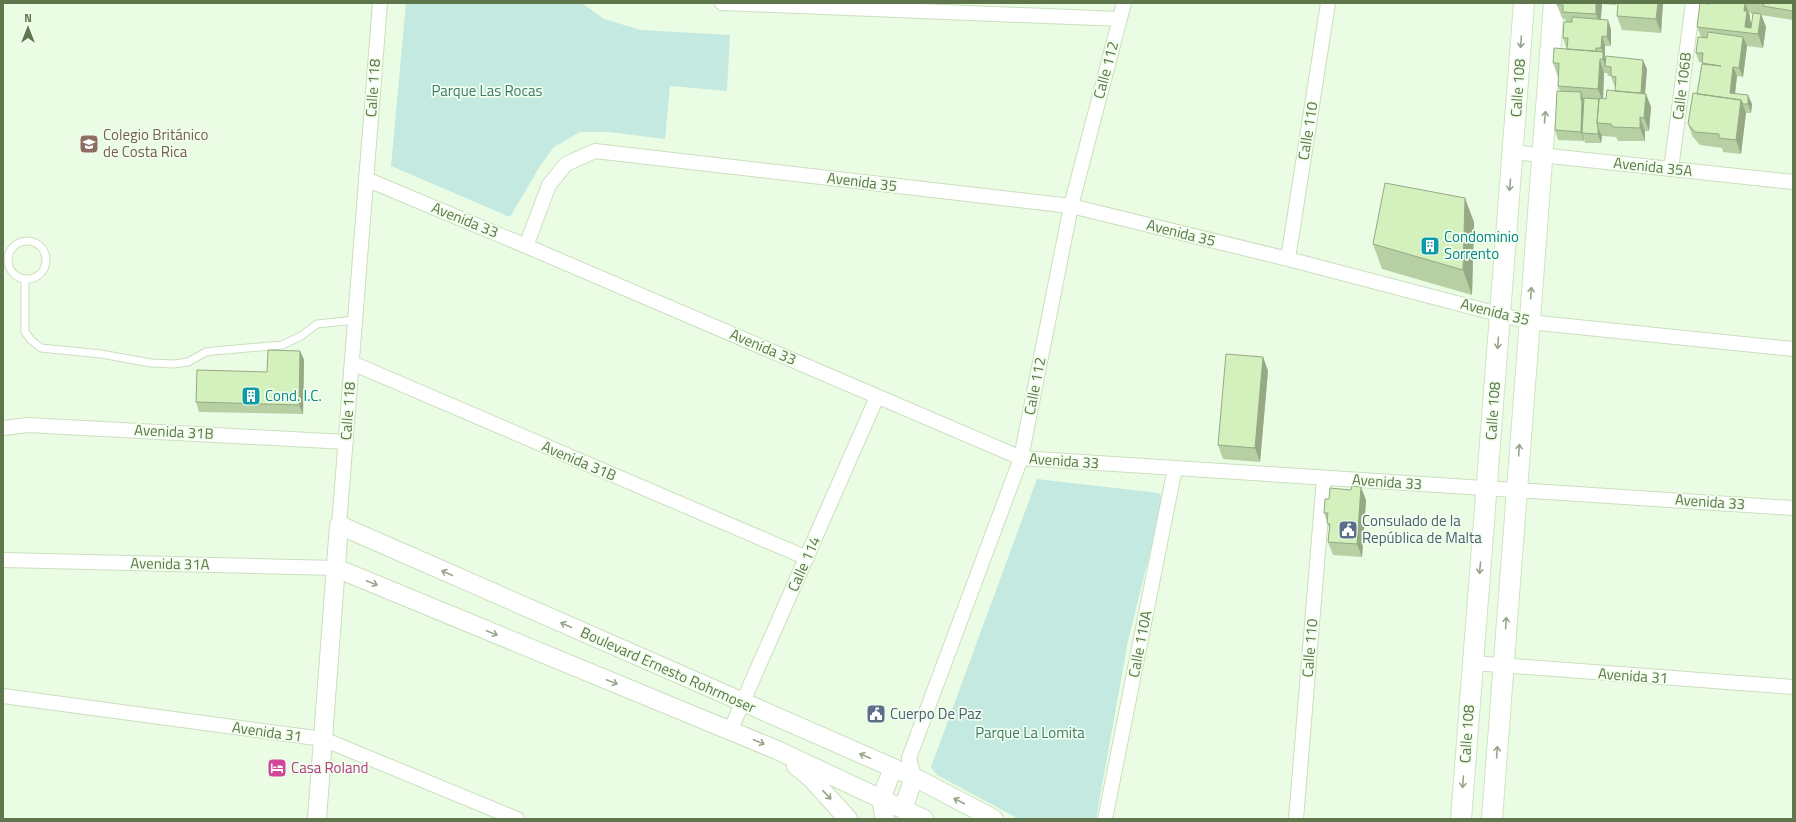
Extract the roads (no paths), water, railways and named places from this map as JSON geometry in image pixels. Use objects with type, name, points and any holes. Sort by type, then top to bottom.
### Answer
[{"type":"main road","name":"Calle 108","points":[[1460,819],[1524,3]]},
{"type":"main road","name":"Calle 108","points":[[1492,819],[1554,3]]},
{"type":"street","name":"Calle 118","points":[[317,819],[380,3]]},
{"type":"street","points":[[722,3],[1120,19]]},
{"type":"street","name":"Calle 112","points":[[909,758],[1021,458],[1071,206],[1124,3]]},
{"type":"street","name":"Calle 110","points":[[1288,259],[1328,3]]},
{"type":"street","name":"Calle 106B","points":[[1671,168],[1693,3]]},
{"type":"street","name":"Avenida 35","points":[[526,246],[549,185],[566,164],[595,151],[1071,206],[1288,259],[1500,313],[1529,322],[1793,349]]},
{"type":"street","name":"Avenida 35A","points":[[1513,152],[1793,182]]},
{"type":"street","name":"Avenida 33","points":[[366,180],[526,246],[1021,458],[1793,508]]},
{"type":"street","name":"Avenida 31B","points":[[352,363],[806,558]]},
{"type":"street","name":"Calle 114","points":[[730,731],[878,396]]},
{"type":"street","name":"Avenida 31B","points":[[3,428],[28,424],[346,442]]},
{"type":"street","name":"Calle 110A","points":[[1105,819],[1175,468]]},
{"type":"street","name":"Calle 110","points":[[1296,819],[1324,478]]},
{"type":"street","name":"Boulevard Ernesto Rohrmoser","points":[[339,525],[914,777],[994,819]]},
{"type":"street","name":"Avenida 31A","points":[[3,560],[336,568]]},
{"type":"street","name":"Boulevard Ernesto Rohrmoser","points":[[336,568],[777,750],[881,799],[905,814],[924,819]]},
{"type":"street","name":"Avenida 31","points":[[1473,664],[1793,687]]},
{"type":"street","name":"Avenida 31","points":[[3,696],[323,739],[517,819]]},
{"type":"street","points":[[777,750],[811,778],[848,819]]},
{"type":"street","points":[[885,819],[881,799],[893,768],[909,758],[914,777],[905,814]]},
{"type":"lane","points":[[32,241],[44,249],[46,263],[44,270],[39,275],[32,279],[25,279],[18,278],[13,273],[7,260],[12,247],[18,243],[32,241]]},
{"type":"lane","points":[[25,279],[25,332],[31,340],[41,348],[101,354],[151,363],[174,364],[188,362],[206,352],[282,345],[301,336],[317,324],[355,320]]},
{"type":"place","name":"Colegio Británico de Costa Rica","points":[[89,144]]},
{"type":"place","name":"Condominio Sorrento","points":[[1430,246]]},
{"type":"place","name":"Cond. I.C.","points":[[251,396]]},
{"type":"place","name":"Consulado de la República de Malta","points":[[1348,530]]},
{"type":"place","name":"Cuerpo De Paz","points":[[876,714]]},
{"type":"place","name":"Casa Roland","points":[[277,768]]},
{"type":"park label","name":"Parque Las Rocas","points":[[487,91]]},
{"type":"park label","name":"Parque La Lomita","points":[[1030,733]]}]
